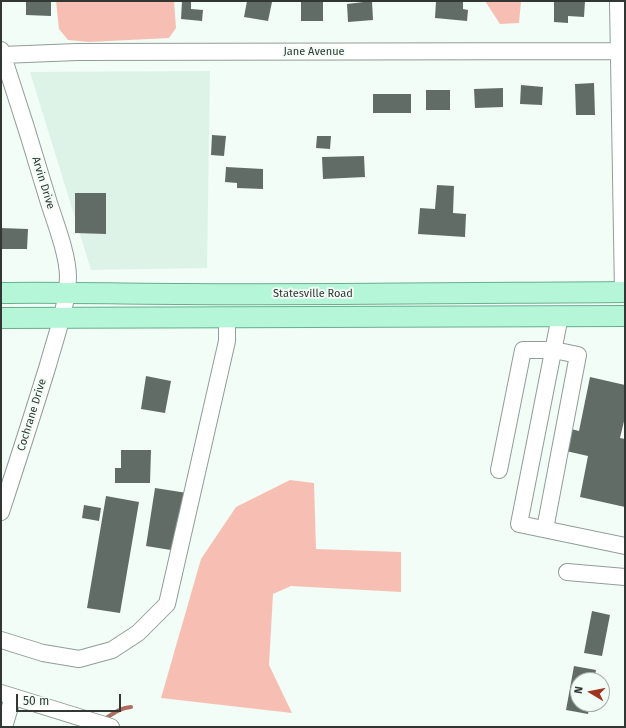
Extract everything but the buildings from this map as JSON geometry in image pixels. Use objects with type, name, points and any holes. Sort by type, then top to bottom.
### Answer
[{"type":"main road","name":"Statesville Road","points":[[1,293],[365,294],[624,292]]},
{"type":"main road","points":[[1,318],[625,316]]},
{"type":"street","points":[[618,1],[622,51],[624,292]]},
{"type":"street","name":"Jane Avenue","points":[[2,53],[622,51]]},
{"type":"street","name":"Arvin Drive","points":[[2,53],[25,123],[67,266],[68,276],[62,318]]},
{"type":"street","points":[[560,316],[520,524],[625,546]]},
{"type":"street","name":"Cochrane Drive","points":[[1,512],[62,318]]},
{"type":"street","points":[[1,640],[43,654],[78,659],[112,650],[138,633],[167,604],[227,341],[227,318]]},
{"type":"street","points":[[499,470],[523,350],[554,350],[578,355],[545,529]]},
{"type":"street","points":[[567,572],[625,577]]},
{"type":"street","points":[[4,727],[7,695],[111,727]]},
{"type":"shaded area","points":[[56,1],[174,1],[176,28],[169,38],[89,42],[68,40],[59,29]]},
{"type":"shaded area","points":[[485,1],[521,1],[519,23],[500,24]]},
{"type":"shaded area","points":[[210,71],[207,268],[91,270],[30,72]]},
{"type":"shaded area","points":[[290,480],[314,483],[316,549],[401,552],[401,592],[291,586],[273,594],[269,665],[292,713],[161,698],[201,559],[236,507]]},
{"type":"waterway","points":[[103,720],[120,710],[131,707]]}]
